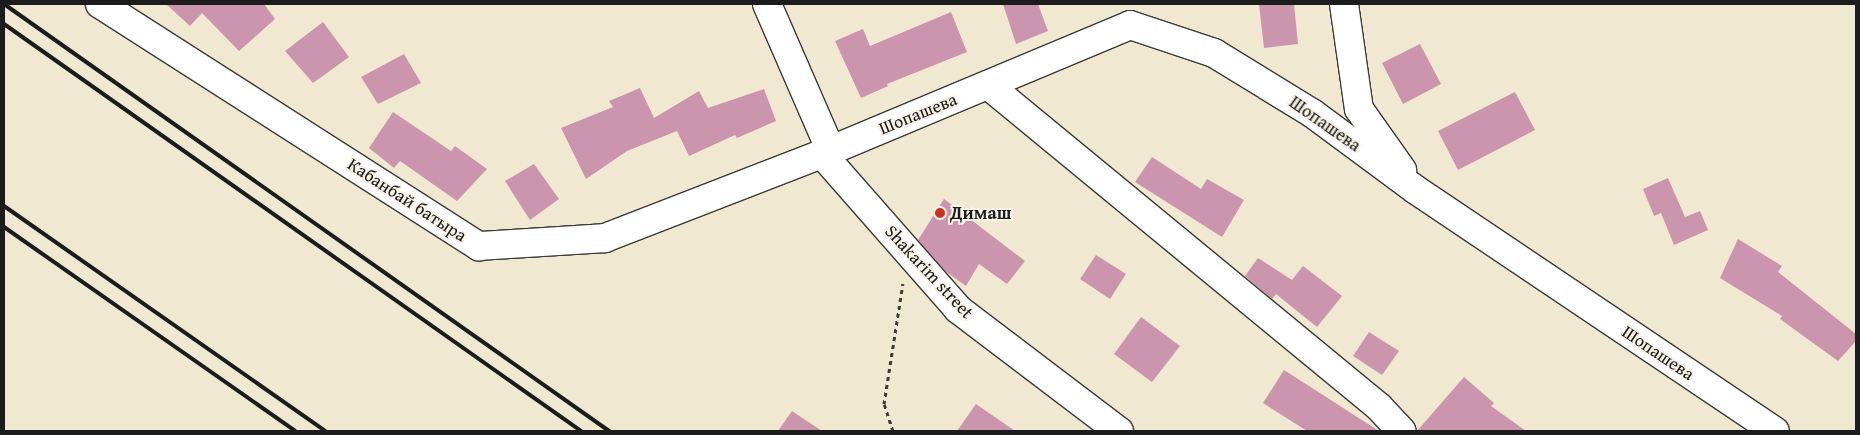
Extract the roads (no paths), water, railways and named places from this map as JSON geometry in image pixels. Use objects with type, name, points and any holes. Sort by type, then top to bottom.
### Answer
[{"type":"street","name":"Кабанбай батыра","points":[[100,4],[478,246],[605,238],[826,151]]},
{"type":"street","name":"Shakarim street","points":[[767,4],[826,151],[908,253],[958,309],[1119,431]]},
{"type":"street","points":[[1344,4],[1359,109],[1416,190]]},
{"type":"street","name":"Шопашева","points":[[826,151],[1130,25],[1214,53],[1312,113],[1416,190],[1774,431]]},
{"type":"street","points":[[988,85],[1379,407],[1401,431]]},
{"type":"railway","points":[[4,4],[609,431]]},
{"type":"railway","points":[[4,24],[581,431]]},
{"type":"railway","points":[[4,206],[325,431]]},
{"type":"railway","points":[[4,227],[295,431]]},
{"type":"place","name":"Димаш","points":[[940,213]]}]
